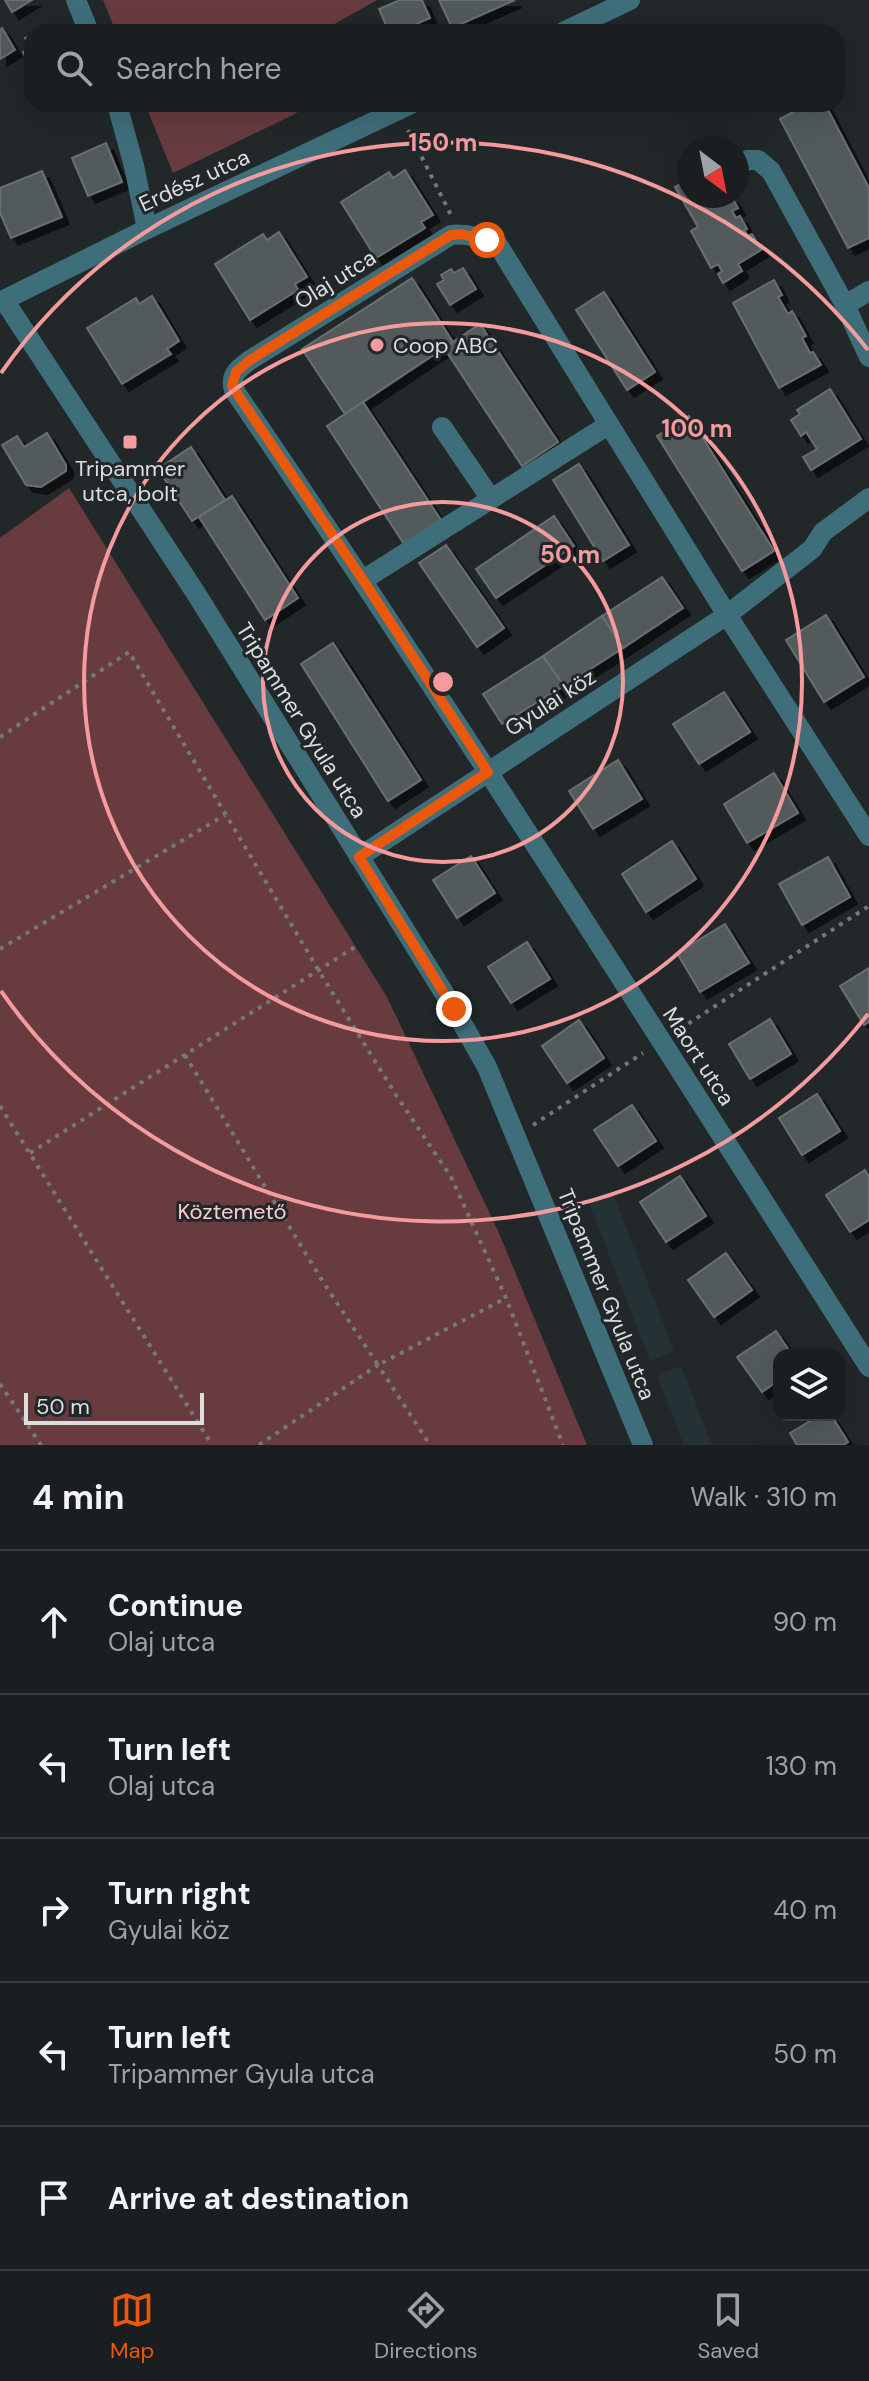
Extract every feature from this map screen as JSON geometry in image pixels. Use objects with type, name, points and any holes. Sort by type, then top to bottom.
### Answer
[{"type":"street","points":[[76,0],[86,24]]},
{"type":"street","points":[[580,24],[630,0]]},
{"type":"street","points":[[119,112],[147,229]]},
{"type":"street","name":"Erdész utca","points":[[2,301],[393,112]]},
{"type":"street","points":[[749,161],[758,160],[768,166],[845,305],[869,357]]},
{"type":"street","points":[[461,234],[487,240],[501,249],[727,615],[869,836]]},
{"type":"street","name":"Olaj utca","points":[[461,234],[451,235],[250,360],[236,372],[233,379],[234,390],[488,772]]},
{"type":"street","points":[[845,305],[869,291]]},
{"type":"street","name":"Tripammer Gyula utca","points":[[2,301],[197,595],[487,1067],[643,1445]]},
{"type":"street","points":[[363,580],[608,425]]},
{"type":"street","points":[[442,427],[491,499]]},
{"type":"street","name":"Gyulai köz","points":[[359,857],[727,615],[812,549],[823,532],[869,498]]},
{"type":"street","name":"Maort utca","points":[[488,772],[869,1367]]},
{"type":"path","points":[[406,112],[461,234]]},
{"type":"path","points":[[0,737],[129,652],[319,971],[451,1177],[506,1298],[563,1445]]},
{"type":"path","points":[[0,949],[225,815]]},
{"type":"path","points":[[516,1135],[869,906]]},
{"type":"path","points":[[30,1153],[355,947]]},
{"type":"path","points":[[185,1055],[323,1282],[430,1445]]},
{"type":"path","points":[[0,1106],[211,1445]]},
{"type":"path","points":[[259,1445],[378,1365],[506,1298]]},
{"type":"path","points":[[0,1384],[41,1445]]},
{"type":"shaded area","points":[[612,1191],[674,1351],[650,1361],[588,1200]]},
{"type":"shaded area","points":[[681,1366],[712,1445],[684,1445],[657,1375]]},
{"type":"green space","points":[[103,0],[377,0],[334,24],[113,24]]},
{"type":"green space","points":[[148,112],[297,112],[297,113],[173,173]]},
{"type":"green space","name":"Köztemető","points":[[69,488],[387,997],[498,1231],[587,1445],[0,1445],[0,538]]},
{"type":"building","points":[[5,0],[32,0],[12,12]]},
{"type":"building","points":[[400,0],[422,0],[430,18],[416,24],[386,24],[379,9]]},
{"type":"building","points":[[439,0],[515,0],[461,24],[450,24]]},
{"type":"building","points":[[2,28],[15,50],[0,59],[0,30]]},
{"type":"building","points":[[793,112],[829,112],[869,188],[869,238],[848,248],[780,119]]},
{"type":"building","points":[[106,143],[122,182],[88,196],[72,158]]},
{"type":"building","points":[[405,170],[433,215],[421,222],[425,228],[376,258],[341,202],[389,172],[393,178]]},
{"type":"building","points":[[42,171],[62,217],[11,238],[0,213],[0,188]]},
{"type":"building","points":[[687,208],[738,208],[732,211],[736,218],[740,216],[747,229],[744,230],[748,236],[752,234],[761,250],[738,264],[742,271],[723,283],[718,274],[722,271],[718,264],[711,268],[691,231],[698,227]]},
{"type":"building","points":[[279,232],[307,277],[295,284],[298,290],[250,320],[215,264],[263,234],[267,240]]},
{"type":"building","points":[[463,268],[476,289],[450,305],[437,284],[444,280],[441,275],[451,269],[454,273]]},
{"type":"building","name":"Coop ABC","points":[[412,278],[453,342],[345,414],[302,349]]},
{"type":"building","points":[[774,280],[782,295],[778,297],[788,314],[792,311],[806,336],[802,338],[810,353],[813,352],[821,365],[779,388],[733,303]]},
{"type":"building","points":[[604,292],[655,372],[627,390],[576,310]]},
{"type":"building","points":[[152,296],[179,341],[167,349],[171,354],[122,384],[87,328],[136,298],[139,304]]},
{"type":"building","points":[[480,324],[558,442],[522,466],[444,348]]},
{"type":"building","points":[[830,389],[861,439],[811,470],[803,457],[817,449],[806,432],[801,436],[791,420],[800,414],[797,410]]},
{"type":"building","points":[[363,402],[441,520],[404,544],[327,426]]},
{"type":"building","points":[[689,416],[774,551],[742,571],[657,436]]},
{"type":"building","points":[[47,433],[66,465],[66,471],[41,487],[26,485],[2,445],[17,436],[24,447]]},
{"type":"building","points":[[191,447],[225,500],[192,521],[158,469]]},
{"type":"building","points":[[579,464],[629,545],[603,561],[553,480]]},
{"type":"building","points":[[232,496],[298,598],[265,620],[199,517]]},
{"type":"building","points":[[554,516],[574,546],[496,598],[476,569]]},
{"type":"building","points":[[446,545],[504,628],[477,647],[419,563]]},
{"type":"building","points":[[662,577],[683,608],[623,648],[602,616]]},
{"type":"building","points":[[826,615],[864,677],[824,702],[786,640]]},
{"type":"building","points":[[602,616],[623,648],[564,686],[543,656]]},
{"type":"building","points":[[333,643],[421,780],[388,801],[301,664]]},
{"type":"building","points":[[543,656],[564,686],[502,724],[483,694]]},
{"type":"building","points":[[724,692],[750,732],[699,764],[673,724]]},
{"type":"building","points":[[618,760],[642,799],[593,829],[569,791]]},
{"type":"building","points":[[774,773],[798,813],[747,843],[724,804]]},
{"type":"building","points":[[672,841],[696,879],[646,912],[622,874]]},
{"type":"building","points":[[471,856],[495,893],[457,918],[433,880]]},
{"type":"building","points":[[828,857],[850,897],[802,925],[779,884]]},
{"type":"building","points":[[725,924],[749,963],[700,992],[677,953]]},
{"type":"building","points":[[527,942],[550,979],[511,1003],[488,967]]},
{"type":"building","points":[[869,968],[869,1022],[864,1025],[840,986]]},
{"type":"building","points":[[770,1019],[791,1054],[750,1079],[729,1044]]},
{"type":"building","points":[[579,1020],[604,1058],[567,1083],[542,1046]]},
{"type":"building","points":[[817,1094],[840,1131],[802,1155],[779,1118]]},
{"type":"building","points":[[632,1105],[656,1141],[618,1166],[594,1130]]},
{"type":"building","points":[[865,1170],[869,1177],[869,1220],[850,1232],[826,1195]]},
{"type":"building","points":[[680,1176],[706,1216],[666,1242],[640,1202]]},
{"type":"building","points":[[726,1253],[752,1290],[714,1317],[688,1280]]},
{"type":"building","points":[[776,1331],[788,1349],[773,1349],[773,1384],[762,1392],[737,1357]]},
{"type":"building","points":[[810,1421],[835,1421],[848,1442],[843,1445],[797,1445],[790,1433]]},
{"type":"place","name":"Coop ABC","points":[[377,345]]},
{"type":"place","name":"Tripammer utca, bolt","points":[[130,442]]},
{"type":"route","points":[[454,1009],[359,857],[488,772],[232,386],[236,372],[250,360],[451,235],[487,240]]}]
